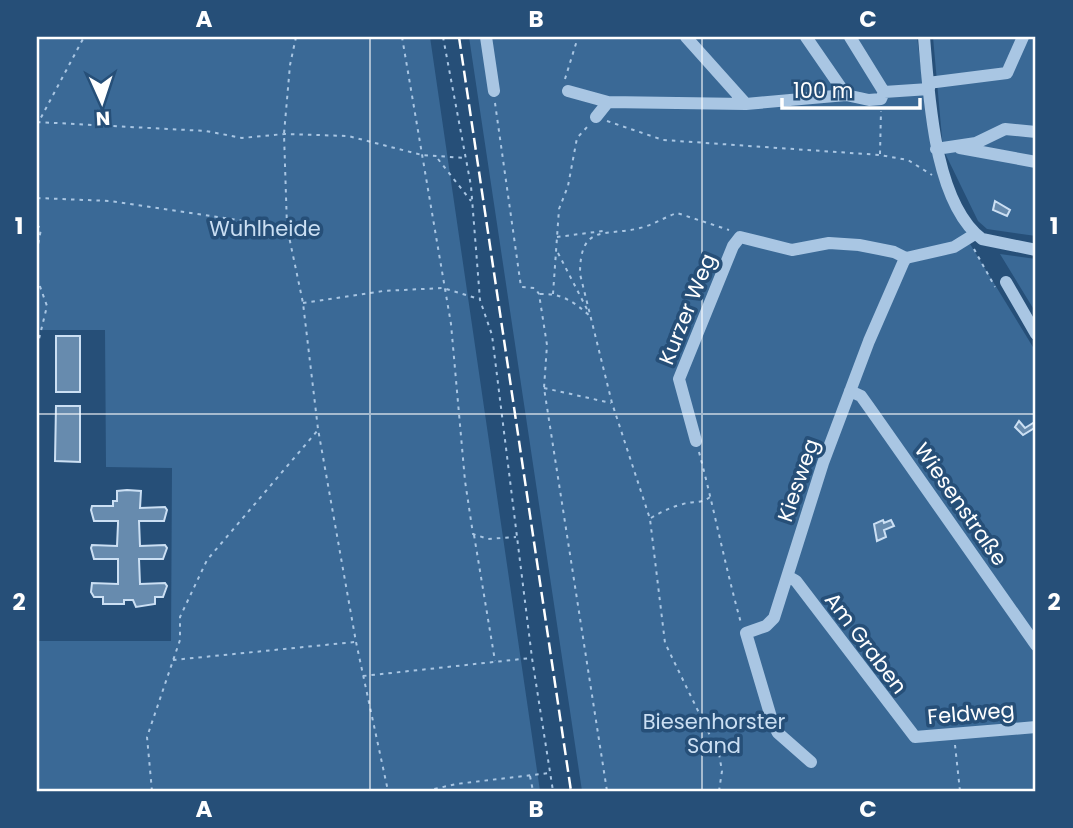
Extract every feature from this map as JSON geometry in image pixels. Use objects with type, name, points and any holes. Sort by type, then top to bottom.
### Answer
[{"type":"street","points":[[486,37],[494,91]]},
{"type":"street","points":[[686,37],[746,104]]},
{"type":"street","points":[[806,37],[846,94]]},
{"type":"street","points":[[850,37],[882,96]]},
{"type":"street","points":[[924,37],[936,149],[943,173],[972,237],[990,243],[1036,250]]},
{"type":"street","points":[[568,91],[608,102],[746,104],[846,94],[869,100],[928,86],[1007,73],[1023,37]]},
{"type":"street","points":[[596,117],[608,102]]},
{"type":"street","points":[[936,149],[976,143],[1005,129],[1036,132]]},
{"type":"street","points":[[953,147],[1036,162]]},
{"type":"street","name":"Kurzer Weg","points":[[696,441],[678,379],[733,246],[740,237],[792,250],[817,244],[859,246],[894,252],[906,258]]},
{"type":"street","points":[[906,258],[954,247],[972,237]]},
{"type":"street","name":"Kiesweg","points":[[746,633],[766,626],[774,618],[823,463],[869,341],[906,258]]},
{"type":"street","points":[[1006,282],[1036,334]]},
{"type":"street","name":"Wiesenstraße","points":[[850,391],[861,396],[872,410],[1036,645]]},
{"type":"street","name":"Am Graben","points":[[789,577],[796,581],[910,734]]},
{"type":"street","points":[[746,633],[778,733],[811,762]]},
{"type":"street","name":"Feldweg","points":[[910,734],[923,738],[1036,727]]},
{"type":"path","points":[[84,37],[37,123],[206,131],[242,138],[284,134],[348,135],[422,155],[466,158]]},
{"type":"path","points":[[296,37],[290,65],[284,134],[287,227],[303,303],[318,429],[356,642],[388,791]]},
{"type":"path","points":[[402,37],[451,324],[465,481],[495,662]]},
{"type":"path","points":[[443,37],[466,158],[480,300],[492,335],[532,657],[552,791]]},
{"type":"path","points":[[568,91],[563,86],[578,37]]},
{"type":"path","points":[[494,91],[521,287],[535,288],[539,294],[547,345],[544,388],[607,791]]},
{"type":"path","points":[[880,155],[882,96]]},
{"type":"path","points":[[553,294],[559,209],[568,186],[577,138],[596,117],[663,140],[880,155],[908,160],[932,175],[943,173]]},
{"type":"path","points":[[437,157],[472,202]]},
{"type":"path","points":[[37,198],[110,201],[287,227]]},
{"type":"path","points":[[557,237],[640,228],[677,213],[731,231]]},
{"type":"path","points":[[37,225],[41,229],[37,250]]},
{"type":"path","points":[[608,230],[590,239],[580,257],[580,274],[612,403],[650,519],[665,643],[719,754],[722,771],[719,791]]},
{"type":"path","points":[[972,237],[995,287],[1016,301]]},
{"type":"path","points":[[558,251],[591,317]]},
{"type":"path","points":[[37,278],[47,306],[38,343]]},
{"type":"path","points":[[303,303],[383,291],[443,288],[480,300]]},
{"type":"path","points":[[539,294],[553,294],[572,300],[591,317]]},
{"type":"path","points":[[544,388],[612,403]]},
{"type":"path","points":[[152,791],[147,737],[170,660],[180,640],[180,617],[207,560],[318,429]]},
{"type":"path","points":[[696,441],[712,514],[746,633]]},
{"type":"path","points":[[650,519],[686,502],[702,502],[710,497]]},
{"type":"path","points":[[474,534],[488,539],[517,537]]},
{"type":"path","points":[[170,660],[356,642]]},
{"type":"path","points":[[363,676],[532,657]]},
{"type":"path","points":[[954,733],[960,791]]},
{"type":"path","points":[[426,791],[456,784],[550,773]]},
{"type":"path","points":[[530,775],[533,791]]},
{"type":"green space","name":"Wuhlheide","points":[[37,37],[430,37],[540,791],[37,791],[37,641],[171,641],[172,468],[106,467],[105,330],[37,330]]},
{"type":"green space","name":"Biesenhorster Sand","points":[[469,37],[917,37],[931,148],[968,233],[967,239],[1036,352],[1036,791],[582,791]]},
{"type":"green space","points":[[933,37],[1036,37],[1036,236],[987,229],[978,221],[943,149]]},
{"type":"green space","points":[[1000,254],[1036,259],[1036,313]]},
{"type":"building","points":[[995,201],[1010,210],[1007,216],[993,210]]},
{"type":"building","points":[[56,336],[80,336],[80,392],[56,392]]},
{"type":"building","points":[[56,406],[80,406],[80,462],[55,461]]},
{"type":"building","points":[[1019,421],[1025,428],[1033,423],[1036,427],[1023,435],[1015,427]]},
{"type":"building","points":[[117,491],[141,491],[140,508],[165,507],[167,510],[164,521],[139,521],[140,546],[165,545],[167,548],[163,559],[139,559],[140,584],[165,583],[167,586],[163,597],[155,597],[155,604],[136,607],[133,600],[124,600],[124,604],[103,604],[103,597],[94,597],[91,592],[92,583],[118,584],[118,559],[94,559],[91,548],[92,545],[117,546],[118,521],[94,521],[92,506],[113,506],[113,501],[117,501]]},
{"type":"building","points":[[883,520],[884,523],[891,520],[894,526],[884,530],[886,537],[877,541],[874,524]]},
{"type":"railway","points":[[459,37],[571,791]]}]
